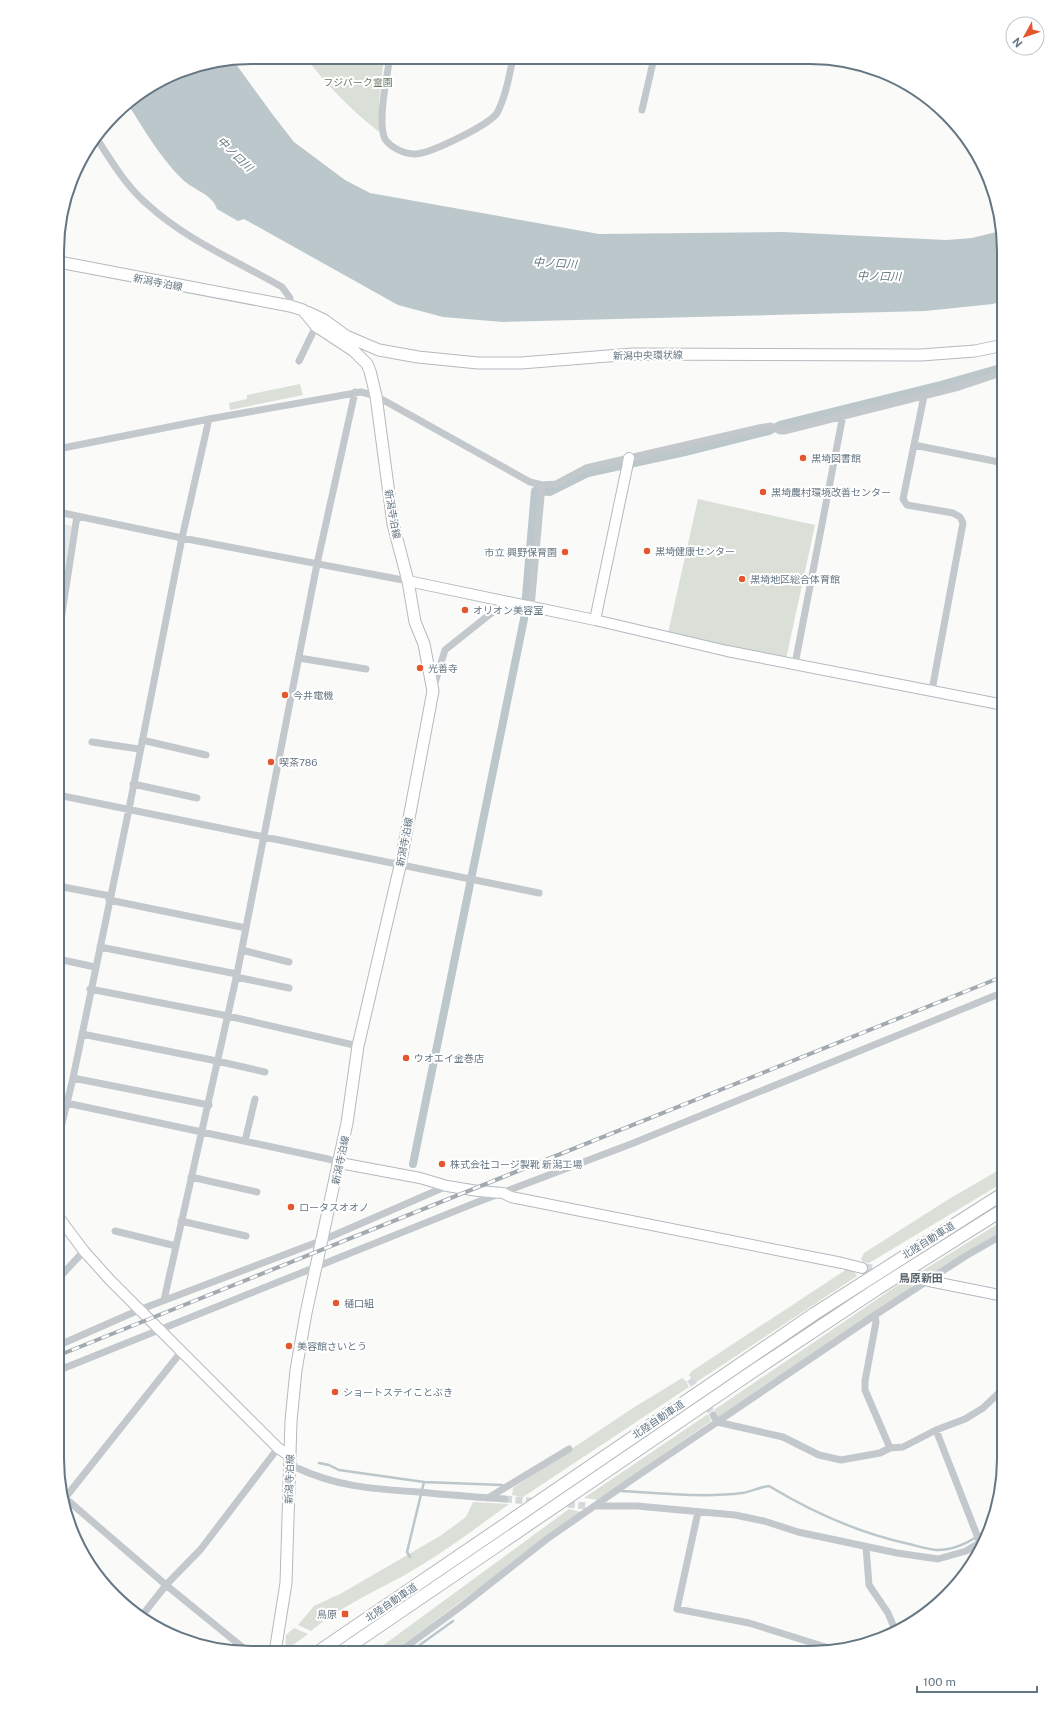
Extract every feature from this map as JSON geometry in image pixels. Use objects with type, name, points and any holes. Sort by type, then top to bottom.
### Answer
[{"type":"highway","name":"北陸自動車道","points":[[327,1646],[807,1318],[997,1197]]},
{"type":"highway","name":"北陸自動車道","points":[[350,1646],[755,1370],[877,1289],[997,1213]]},
{"type":"main road","name":"新潟寺泊線","points":[[64,263],[290,306],[303,310],[316,326],[354,351],[367,364],[376,396],[393,524],[408,581],[416,622],[424,644],[432,691],[400,866],[358,1046],[348,1123],[316,1268],[296,1370],[291,1421],[286,1583],[275,1646]]},
{"type":"main road","name":"新潟中央環状線","points":[[303,310],[324,320],[346,336],[379,350],[418,358],[478,363],[521,364],[633,354],[921,355],[975,351],[997,346]]},
{"type":"street","points":[[389,64],[382,109],[382,127],[385,139],[403,152],[414,154],[430,151],[443,145],[481,126],[496,114],[506,88],[512,64]]},
{"type":"street","points":[[642,110],[653,64]]},
{"type":"street","points":[[99,142],[126,182],[147,205],[165,219],[211,248],[282,288],[290,298],[290,306]]},
{"type":"street","points":[[299,361],[316,326]]},
{"type":"street","points":[[64,448],[355,392],[376,396],[530,482],[542,485],[556,484],[586,468],[759,428],[771,426],[780,431],[959,387],[997,374]]},
{"type":"street","points":[[164,1300],[201,1131],[209,1106],[217,1061],[237,975],[317,564],[355,392]]},
{"type":"street","points":[[924,396],[903,499],[907,505],[953,513],[960,517],[963,523],[932,690]]},
{"type":"street","points":[[795,664],[843,415]]},
{"type":"street","points":[[64,1115],[129,809],[139,749],[182,538],[209,419]]},
{"type":"street","points":[[914,445],[997,462]]},
{"type":"street","points":[[595,620],[629,458]]},
{"type":"street","points":[[531,607],[542,485]]},
{"type":"street","points":[[64,513],[182,538],[408,581],[595,620],[727,652],[997,704]]},
{"type":"street","points":[[64,600],[77,516]]},
{"type":"street","points":[[432,691],[445,650],[498,607],[500,601]]},
{"type":"street","points":[[298,658],[366,669]]},
{"type":"street","points":[[142,740],[206,755]]},
{"type":"street","points":[[92,742],[139,749]]},
{"type":"street","points":[[133,784],[197,798]]},
{"type":"street","points":[[64,796],[400,866],[539,893]]},
{"type":"street","points":[[64,887],[246,928]]},
{"type":"street","points":[[100,947],[237,975],[289,988]]},
{"type":"street","points":[[242,950],[289,962]]},
{"type":"street","points":[[64,960],[95,967]]},
{"type":"street","points":[[90,989],[228,1016],[358,1046]]},
{"type":"street","points":[[64,1368],[503,1193],[638,1141],[997,995]]},
{"type":"street","points":[[82,1034],[265,1072]]},
{"type":"street","points":[[73,1078],[209,1106]]},
{"type":"street","points":[[245,1141],[255,1099]]},
{"type":"street","points":[[64,1102],[328,1159],[340,1164],[420,1178],[447,1186],[503,1193],[511,1198],[862,1268]]},
{"type":"street","points":[[191,1177],[257,1192]]},
{"type":"street","points":[[64,1343],[164,1300],[323,1240],[447,1186]]},
{"type":"street","points":[[181,1221],[246,1236]]},
{"type":"street","points":[[64,1224],[84,1251],[110,1280],[159,1331],[278,1448],[290,1456],[295,1467],[307,1473],[332,1481],[365,1489],[505,1499]]},
{"type":"street","points":[[115,1231],[176,1246]]},
{"type":"street","points":[[407,1646],[463,1605],[547,1539],[875,1315],[964,1257],[997,1238]]},
{"type":"street","points":[[64,1272],[84,1251]]},
{"type":"street","points":[[918,1276],[929,1281],[997,1295]]},
{"type":"street","points":[[875,1315],[876,1322],[865,1381],[866,1390],[890,1448]]},
{"type":"street","points":[[68,1495],[181,1352]]},
{"type":"street","points":[[713,1415],[717,1422],[783,1436],[819,1455],[841,1460],[880,1452],[890,1448],[903,1447],[936,1430],[965,1419],[983,1408],[997,1395]]},
{"type":"street","points":[[936,1430],[980,1537]]},
{"type":"street","points":[[145,1613],[166,1585],[201,1549],[278,1448]]},
{"type":"street","points":[[488,1498],[569,1449]]},
{"type":"street","points":[[69,1501],[166,1585],[241,1646]]},
{"type":"street","points":[[588,1506],[637,1506],[735,1515],[757,1519],[798,1532],[866,1547],[938,1560],[966,1551],[977,1544]]},
{"type":"street","points":[[698,1512],[678,1609],[749,1623],[822,1646]]},
{"type":"street","points":[[866,1547],[869,1585],[888,1613],[894,1627]]},
{"type":"shaded area","points":[[64,524],[72,526],[64,576]]},
{"type":"green space","name":"フジパーク霊園","points":[[311,64],[383,64],[379,101],[379,132],[340,97]]},
{"type":"green space","points":[[300,384],[303,395],[230,410],[229,403],[247,399],[247,395]]},
{"type":"green space","name":"黒埼地区総合体育館","points":[[698,499],[815,525],[786,659],[668,633]]},
{"type":"green space","points":[[997,1171],[997,1186],[869,1263],[863,1262],[861,1259],[864,1253],[949,1199]]},
{"type":"green space","points":[[997,1224],[997,1234],[931,1275],[917,1274]]},
{"type":"green space","points":[[847,1269],[853,1270],[857,1276],[695,1383],[689,1375],[692,1371]]},
{"type":"green space","points":[[911,1278],[913,1284],[909,1291],[718,1418],[714,1410],[898,1285]]},
{"type":"green space","points":[[682,1378],[686,1381],[689,1387],[523,1497],[512,1495],[513,1488],[633,1408]]},
{"type":"green space","points":[[708,1414],[711,1421],[598,1500],[584,1498]]},
{"type":"green space","points":[[473,1502],[509,1504],[457,1542],[403,1576],[332,1615],[311,1631],[298,1625],[314,1606],[342,1593],[440,1536],[466,1517]]},
{"type":"green space","points":[[569,1509],[581,1512],[402,1646],[382,1646]]},
{"type":"green space","points":[[294,1628],[308,1634],[292,1646],[285,1646],[286,1635]]},
{"type":"water","name":"中ノ口川","points":[[236,64],[294,142],[345,180],[370,193],[599,234],[783,232],[946,240],[972,238],[996,232],[997,303],[925,311],[503,322],[443,317],[398,305],[244,219],[238,221],[217,209],[212,200],[183,180],[153,143],[130,108],[147,95],[179,78],[202,70]]},
{"type":"waterway","points":[[413,1164],[524,619],[535,491],[550,492],[588,473],[685,452],[769,431],[780,425],[937,386],[997,369]]},
{"type":"waterway","points":[[319,1463],[329,1465],[339,1470],[424,1482],[502,1485]]},
{"type":"waterway","points":[[410,1557],[407,1552],[424,1482]]},
{"type":"waterway","points":[[621,1491],[682,1495],[712,1495],[749,1492],[769,1486],[819,1513],[854,1528],[890,1539],[936,1550],[944,1550],[968,1542],[982,1532]]},
{"type":"waterway","points":[[418,1646],[453,1621]]},
{"type":"tunnel","points":[[862,1268],[918,1276]]},
{"type":"tunnel","points":[[690,1379],[713,1415]]},
{"type":"tunnel","points":[[505,1499],[588,1506]]},
{"type":"railway","points":[[64,1353],[997,979]]},
{"type":"place","name":"黒埼図書館","points":[[803,458]]},
{"type":"place","name":"黒埼農村環境改善センター","points":[[763,492]]},
{"type":"place","name":"黒埼健康センター","points":[[647,551]]},
{"type":"place","name":"市立 興野保育園","points":[[565,552]]},
{"type":"place","name":"黒埼地区総合体育館","points":[[742,579]]},
{"type":"place","name":"オリオン美容室","points":[[465,610]]},
{"type":"place","name":"光善寺","points":[[420,668]]},
{"type":"place","name":"今井電機","points":[[285,695]]},
{"type":"place","name":"喫茶786","points":[[271,762]]},
{"type":"place","name":"ウオエイ金巻店","points":[[406,1058]]},
{"type":"place","name":"株式会社コージ製靴 新潟工場","points":[[442,1164]]},
{"type":"place","name":"ロータスオオノ","points":[[291,1207]]},
{"type":"place","name":"樋口組","points":[[336,1303]]},
{"type":"place","name":"美容館さいとう","points":[[289,1346]]},
{"type":"place","name":"ショートステイことぶき","points":[[335,1392]]},
{"type":"place","name":"鳥原","points":[[345,1614]]},
{"type":"district","name":"鳥原新田","points":[[921,1278]]}]
